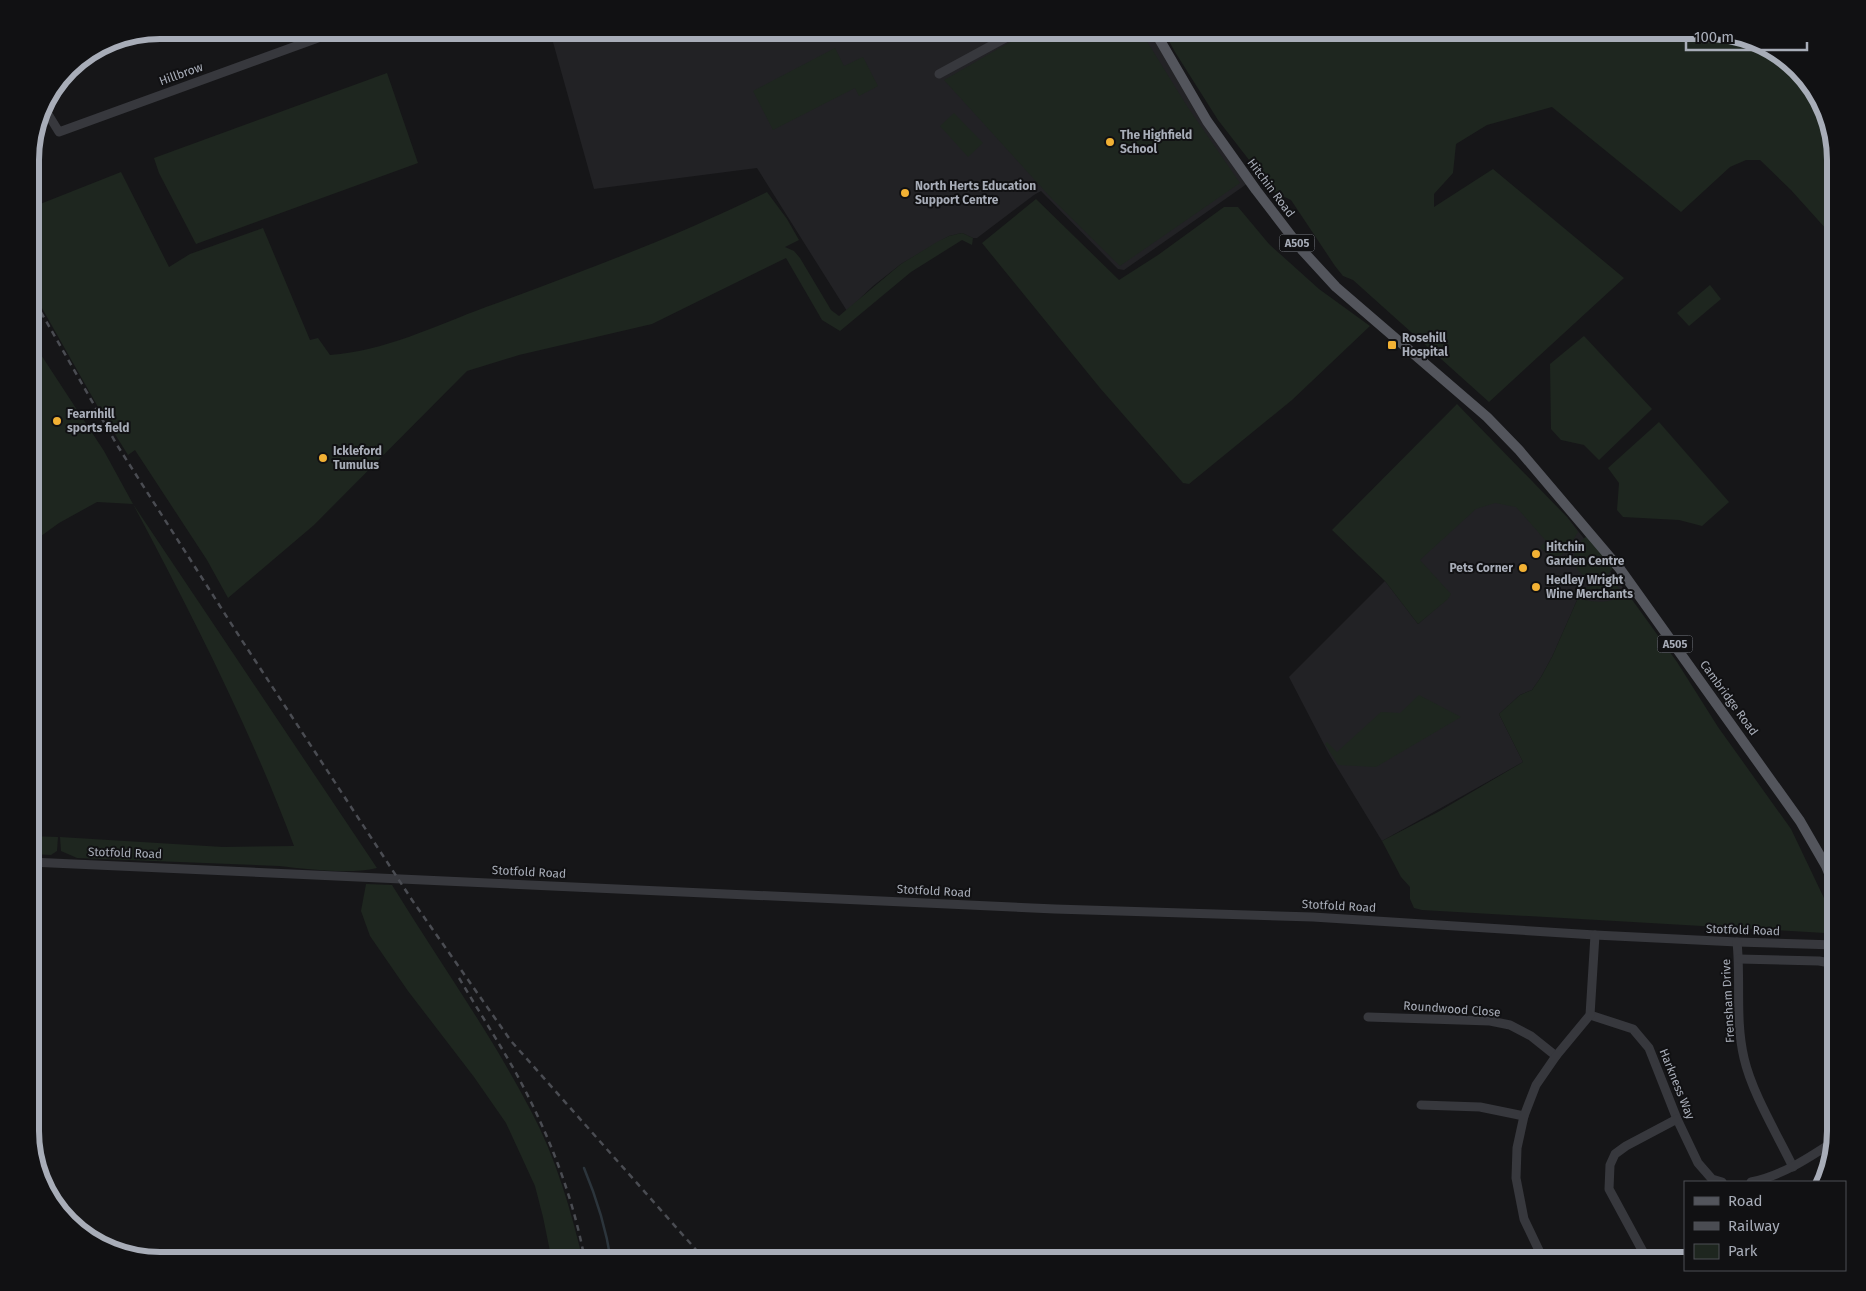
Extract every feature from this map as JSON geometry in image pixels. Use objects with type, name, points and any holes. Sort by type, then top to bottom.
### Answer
[{"type":"main road","name":"Hitchin Road","points":[[1159,39],[1207,121],[1302,250],[1336,287],[1486,416]]},
{"type":"main road","name":"Cambridge Road","points":[[1486,416],[1519,450],[1580,521],[1651,610],[1800,821],[1827,868]]},
{"type":"street","name":"Hillbrow","points":[[48,114],[58,132],[315,39]]},
{"type":"street","points":[[939,74],[1003,39]]},
{"type":"street","name":"Stotfold Road","points":[[39,862],[1055,909],[1313,917],[1595,935],[1827,945]]},
{"type":"street","points":[[1540,1252],[1524,1219],[1516,1178],[1517,1148],[1524,1116],[1536,1085],[1556,1056],[1590,1015],[1595,935]]},
{"type":"street","name":"Frensham Drive","points":[[1737,942],[1739,959],[1738,1000],[1744,1059],[1754,1088],[1793,1167]]},
{"type":"street","points":[[1739,959],[1827,962]]},
{"type":"street","name":"Harkness Way","points":[[1590,1015],[1633,1029],[1649,1048],[1677,1119],[1698,1163],[1712,1179],[1719,1181]]},
{"type":"street","name":"Roundwood Close","points":[[1368,1017],[1490,1021],[1510,1025],[1531,1036],[1556,1056]]},
{"type":"street","points":[[1421,1105],[1480,1107],[1524,1116]]},
{"type":"street","points":[[1643,1252],[1608,1189],[1610,1165],[1615,1154],[1626,1146],[1677,1119]]},
{"type":"street","points":[[1756,1181],[1793,1167],[1826,1146]]},
{"type":"shaded area","points":[[552,39],[1157,39],[1251,181],[1124,270],[1118,269],[1041,191],[977,238],[962,233],[949,236],[901,264],[873,286],[847,311],[757,168],[594,189]]},
{"type":"shaded area","points":[[1495,488],[1556,526],[1567,517],[1628,594],[1604,603],[1578,598],[1541,677],[1532,690],[1520,695],[1499,714],[1523,762],[1382,841],[1329,754],[1289,677],[1385,581],[1418,624],[1447,599],[1413,559]]},
{"type":"green space","points":[[1015,39],[1146,39],[1187,106],[1240,183],[1120,266],[1052,199],[944,80]]},
{"type":"green space","points":[[1168,39],[1706,39],[1737,43],[1760,51],[1786,69],[1797,80],[1815,106],[1821,121],[1826,144],[1827,230],[1791,190],[1760,160],[1746,160],[1730,167],[1681,212],[1552,107],[1487,125],[1456,144],[1453,173],[1434,194],[1434,207],[1493,169],[1624,278],[1489,402],[1353,280],[1343,276],[1291,200],[1274,192],[1218,120]]},
{"type":"green space","points":[[835,48],[844,66],[863,57],[878,86],[859,96],[855,88],[773,130],[753,91]]},
{"type":"green space","points":[[387,73],[418,163],[196,244],[159,173],[154,158]]},
{"type":"green space","points":[[954,113],[983,143],[968,157],[940,126]]},
{"type":"green space","points":[[121,172],[169,267],[190,254],[263,228],[310,340],[318,338],[330,355],[350,353],[390,343],[429,329],[628,253],[698,224],[767,192],[787,219],[799,240],[785,247],[794,251],[800,258],[831,310],[839,316],[901,264],[937,242],[949,236],[962,233],[973,238],[972,245],[962,240],[911,272],[840,331],[822,320],[786,258],[652,324],[519,355],[467,371],[314,525],[228,598],[207,560],[135,450],[128,455],[98,407],[39,303],[39,204]]},
{"type":"green space","points":[[1036,199],[1119,280],[1158,255],[1224,207],[1238,207],[1269,244],[1319,289],[1370,326],[1292,400],[1189,484],[1183,483],[1100,388],[982,243]]},
{"type":"green space","points":[[1710,285],[1721,299],[1689,326],[1677,313]]},
{"type":"green space","points":[[1584,336],[1652,409],[1599,460],[1584,445],[1561,440],[1551,429],[1550,364]]},
{"type":"green space","name":"Fearnhill sports field","points":[[39,352],[104,451],[133,504],[97,502],[59,523],[39,537]]},
{"type":"green space","points":[[1457,404],[1567,517],[1578,532],[1563,554],[1553,556],[1540,547],[1546,541],[1516,507],[1495,503],[1476,509],[1420,560],[1451,594],[1448,599],[1418,624],[1385,581],[1332,530]]},
{"type":"green space","points":[[1659,422],[1729,502],[1702,526],[1679,520],[1623,517],[1617,510],[1619,483],[1608,468]]},
{"type":"green space","points":[[133,504],[377,868],[342,871],[279,866],[77,858],[61,851],[60,837],[223,847],[294,846],[259,758],[219,672]]},
{"type":"green space","points":[[1588,536],[1613,568],[1607,575],[1600,578],[1585,576],[1575,564],[1574,556],[1577,547]]},
{"type":"green space","points":[[1613,579],[1621,592],[1599,597],[1576,595],[1584,588],[1603,584]]},
{"type":"green space","points":[[1628,594],[1677,662],[1718,727],[1791,829],[1827,904],[1827,933],[1422,910],[1414,908],[1410,899],[1410,887],[1401,877],[1382,841],[1438,812],[1523,762],[1499,714],[1520,695],[1532,690],[1541,677],[1578,598],[1603,602]]},
{"type":"green space","points":[[1419,695],[1461,717],[1376,767],[1338,765],[1325,744],[1327,742],[1337,752],[1381,712],[1400,713]]},
{"type":"green space","points":[[39,836],[58,837],[57,851],[51,855],[39,854]]},
{"type":"green space","points":[[366,884],[392,885],[481,1025],[531,1111],[555,1166],[568,1204],[581,1252],[550,1252],[535,1186],[506,1123],[474,1077],[408,991],[370,936],[361,911]]},
{"type":"waterway","points":[[584,1168],[601,1214],[609,1252]]},
{"type":"railway","points":[[39,309],[117,445],[412,900],[511,1041],[698,1252]]},
{"type":"railway","points":[[459,978],[516,1073],[539,1118],[558,1164],[574,1212],[583,1252]]},
{"type":"place","name":"The Highfield School","points":[[1110,142]]},
{"type":"place","name":"North Herts Education Support Centre","points":[[905,193]]},
{"type":"place","name":"Rosehill Hospital","points":[[1392,345]]},
{"type":"place","name":"Fearnhill sports field","points":[[57,421]]},
{"type":"place","name":"Ickleford Tumulus","points":[[323,458]]},
{"type":"place","name":"Hitchin Garden Centre","points":[[1536,554]]},
{"type":"place","name":"Pets Corner","points":[[1523,568]]},
{"type":"place","name":"Hedley Wright Wine Merchants","points":[[1536,587]]}]
